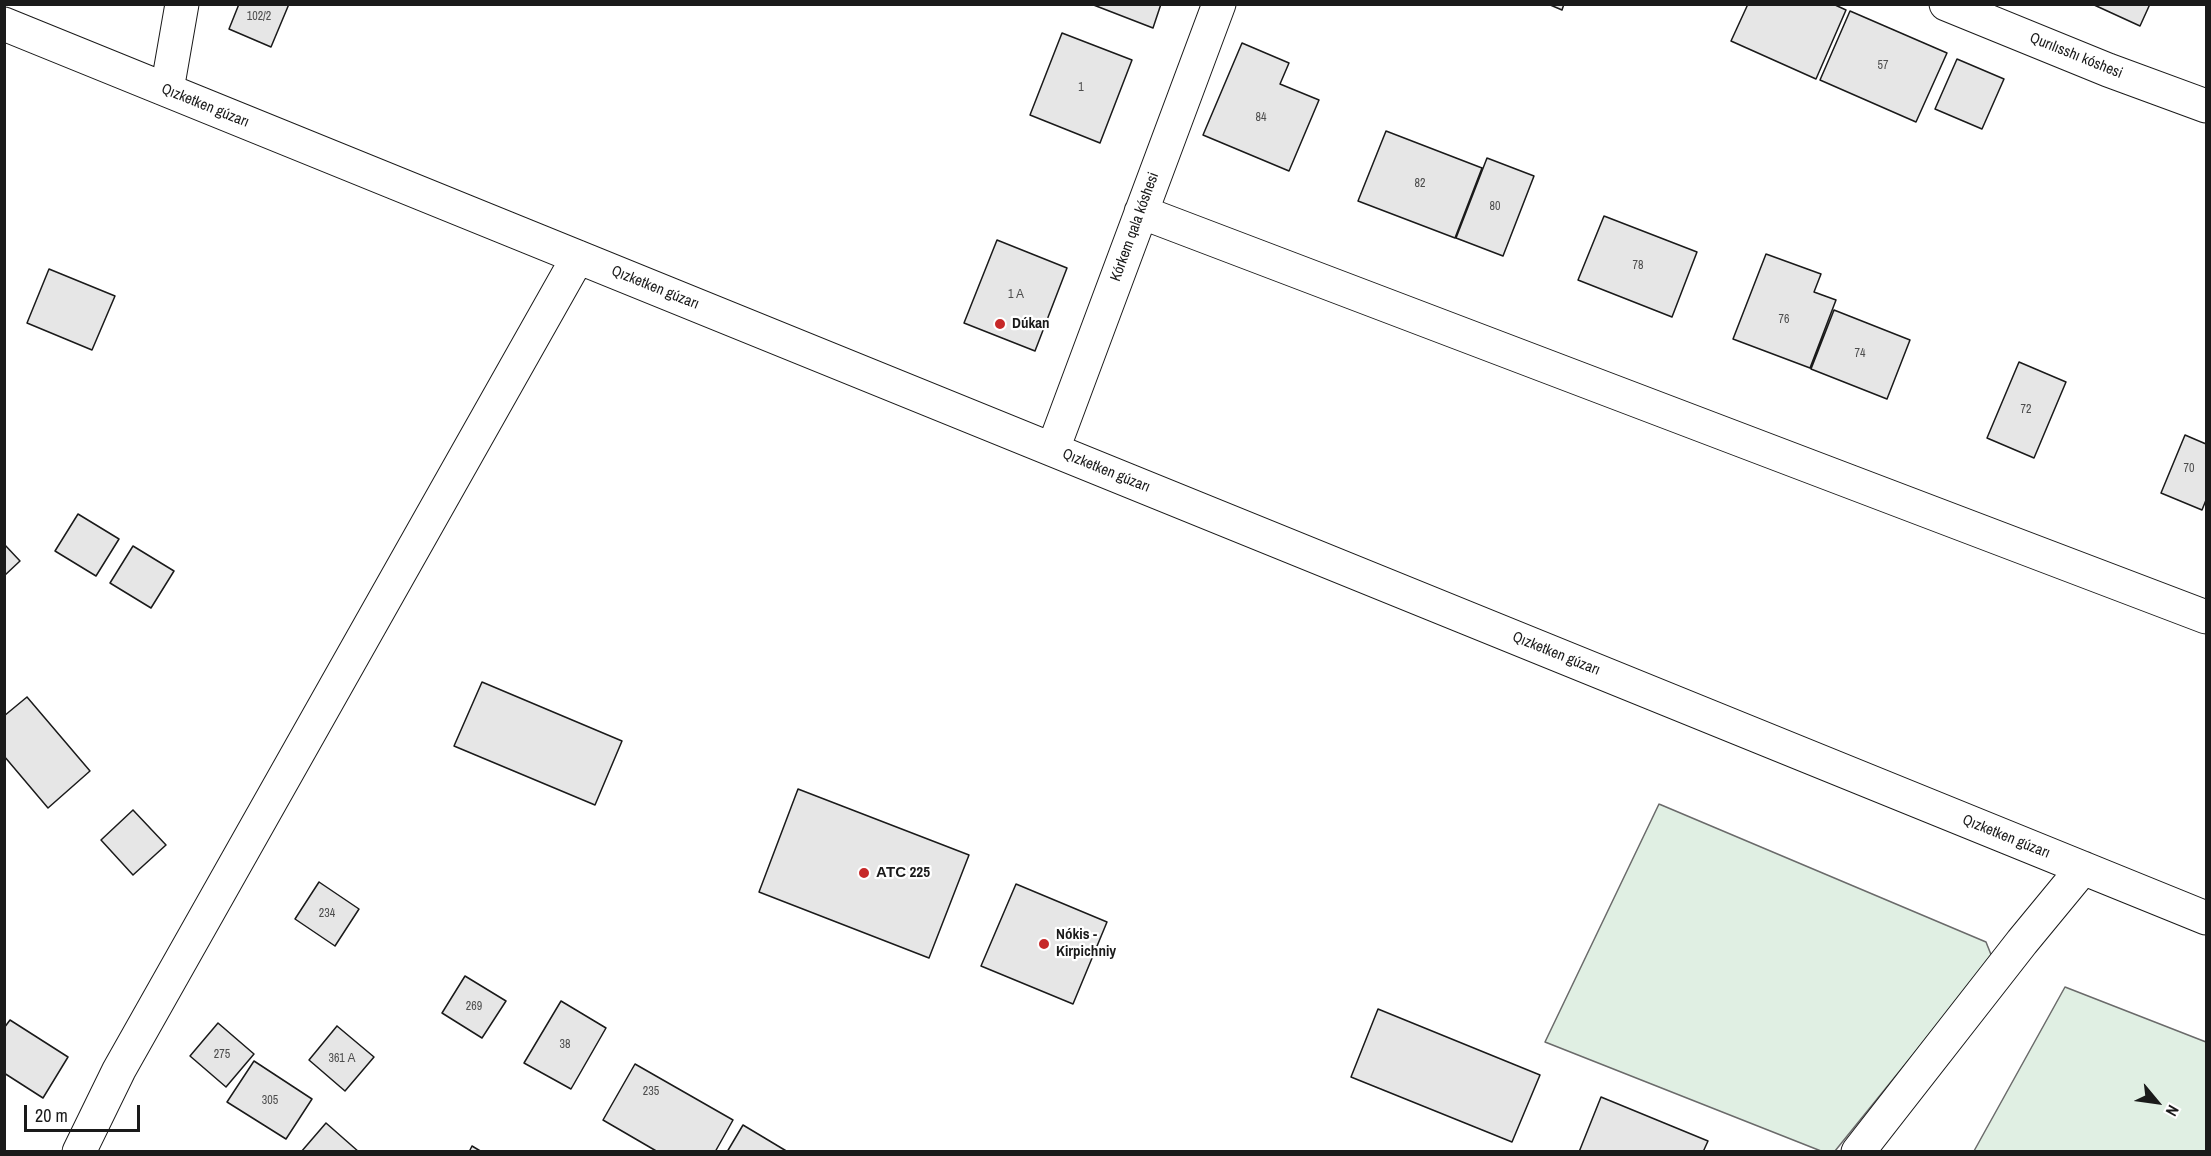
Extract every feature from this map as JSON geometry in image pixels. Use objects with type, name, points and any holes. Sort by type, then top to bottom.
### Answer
[{"type":"street","points":[[167,90],[182,4]]},
{"type":"street","name":"Kórkem qala kóshesi","points":[[1053,449],[1219,4]]},
{"type":"street","name":"Qurılısshı kóshesi","points":[[1946,4],[2108,70],[2206,106]]},
{"type":"street","name":"Qızketken gúzarı","points":[[4,24],[2206,918]]},
{"type":"street","points":[[1141,212],[2206,617]]},
{"type":"street","points":[[79,1152],[119,1070],[578,257]]},
{"type":"street","points":[[1858,1152],[2022,942],[2083,868]]},
{"type":"green space","points":[[1659,804],[1986,942],[1992,957],[1835,1151],[1821,1151],[1545,1042]]},
{"type":"green space","points":[[2065,987],[2206,1042],[2206,1151],[1974,1151]]},
{"type":"building","points":[[239,4],[289,4],[271,47],[229,29]]},
{"type":"building","points":[[1091,4],[1161,4],[1153,28]]},
{"type":"building","points":[[1548,4],[1564,4],[1562,10]]},
{"type":"building","points":[[1748,4],[1833,4],[1846,10],[1816,79],[1731,41]]},
{"type":"building","points":[[2092,4],[2150,4],[2140,26]]},
{"type":"building","points":[[1850,11],[1947,53],[1916,122],[1820,80]]},
{"type":"building","points":[[1062,33],[1132,60],[1100,143],[1030,115]]},
{"type":"building","points":[[1242,43],[1289,63],[1280,84],[1319,100],[1289,171],[1203,135]]},
{"type":"building","points":[[1957,59],[2004,79],[1982,129],[1935,109]]},
{"type":"building","points":[[1386,131],[1482,168],[1455,238],[1358,201]]},
{"type":"building","points":[[1487,158],[1534,176],[1503,256],[1456,238]]},
{"type":"building","points":[[1604,216],[1697,252],[1672,317],[1578,280]]},
{"type":"building","points":[[997,240],[1067,268],[1035,351],[964,323]]},
{"type":"building","points":[[1766,254],[1821,274],[1814,292],[1836,300],[1810,368],[1733,339]]},
{"type":"building","points":[[49,269],[115,296],[92,350],[27,323]]},
{"type":"building","points":[[1834,310],[1910,340],[1887,399],[1811,369]]},
{"type":"building","points":[[2019,362],[2066,382],[2034,458],[1987,438]]},
{"type":"building","points":[[2185,435],[2206,444],[2206,500],[2202,510],[2161,493]]},
{"type":"building","points":[[78,514],[119,539],[96,576],[55,551]]},
{"type":"building","points":[[4,544],[20,561],[4,576]]},
{"type":"building","points":[[133,546],[174,571],[151,608],[110,583]]},
{"type":"building","points":[[482,682],[622,741],[595,805],[454,746]]},
{"type":"building","points":[[27,697],[90,771],[48,808],[4,756],[4,716]]},
{"type":"building","name":"АТС 225","points":[[798,789],[969,855],[929,958],[759,892]]},
{"type":"building","points":[[133,810],[166,845],[133,875],[101,840]]},
{"type":"building","points":[[319,882],[359,909],[335,946],[295,919]]},
{"type":"building","name":"Nókis - Kirpichniy","points":[[1016,884],[1107,922],[1073,1004],[981,966]]},
{"type":"building","points":[[465,976],[506,1001],[482,1038],[442,1013]]},
{"type":"building","points":[[561,1001],[606,1028],[571,1089],[524,1063]]},
{"type":"building","points":[[1378,1009],[1540,1075],[1512,1142],[1351,1077]]},
{"type":"building","points":[[10,1020],[68,1057],[43,1098],[4,1073],[4,1028]]},
{"type":"building","points":[[218,1023],[254,1054],[226,1087],[190,1056]]},
{"type":"building","points":[[337,1026],[374,1057],[345,1091],[309,1060]]},
{"type":"building","points":[[254,1061],[312,1099],[286,1139],[227,1102]]},
{"type":"building","points":[[635,1064],[733,1120],[715,1152],[658,1152],[603,1120]]},
{"type":"building","points":[[1601,1097],[1708,1141],[1703,1152],[1579,1152]]},
{"type":"building","points":[[326,1123],[359,1152],[301,1152]]},
{"type":"building","points":[[743,1125],[788,1152],[727,1152]]},
{"type":"building","points":[[472,1146],[482,1152],[469,1152]]},
{"type":"place","name":"Dúkan","points":[[1000,324]]},
{"type":"place","name":"АТС 225","points":[[864,873]]},
{"type":"place","name":"Nókis - Kirpichniy","points":[[1044,944]]}]
